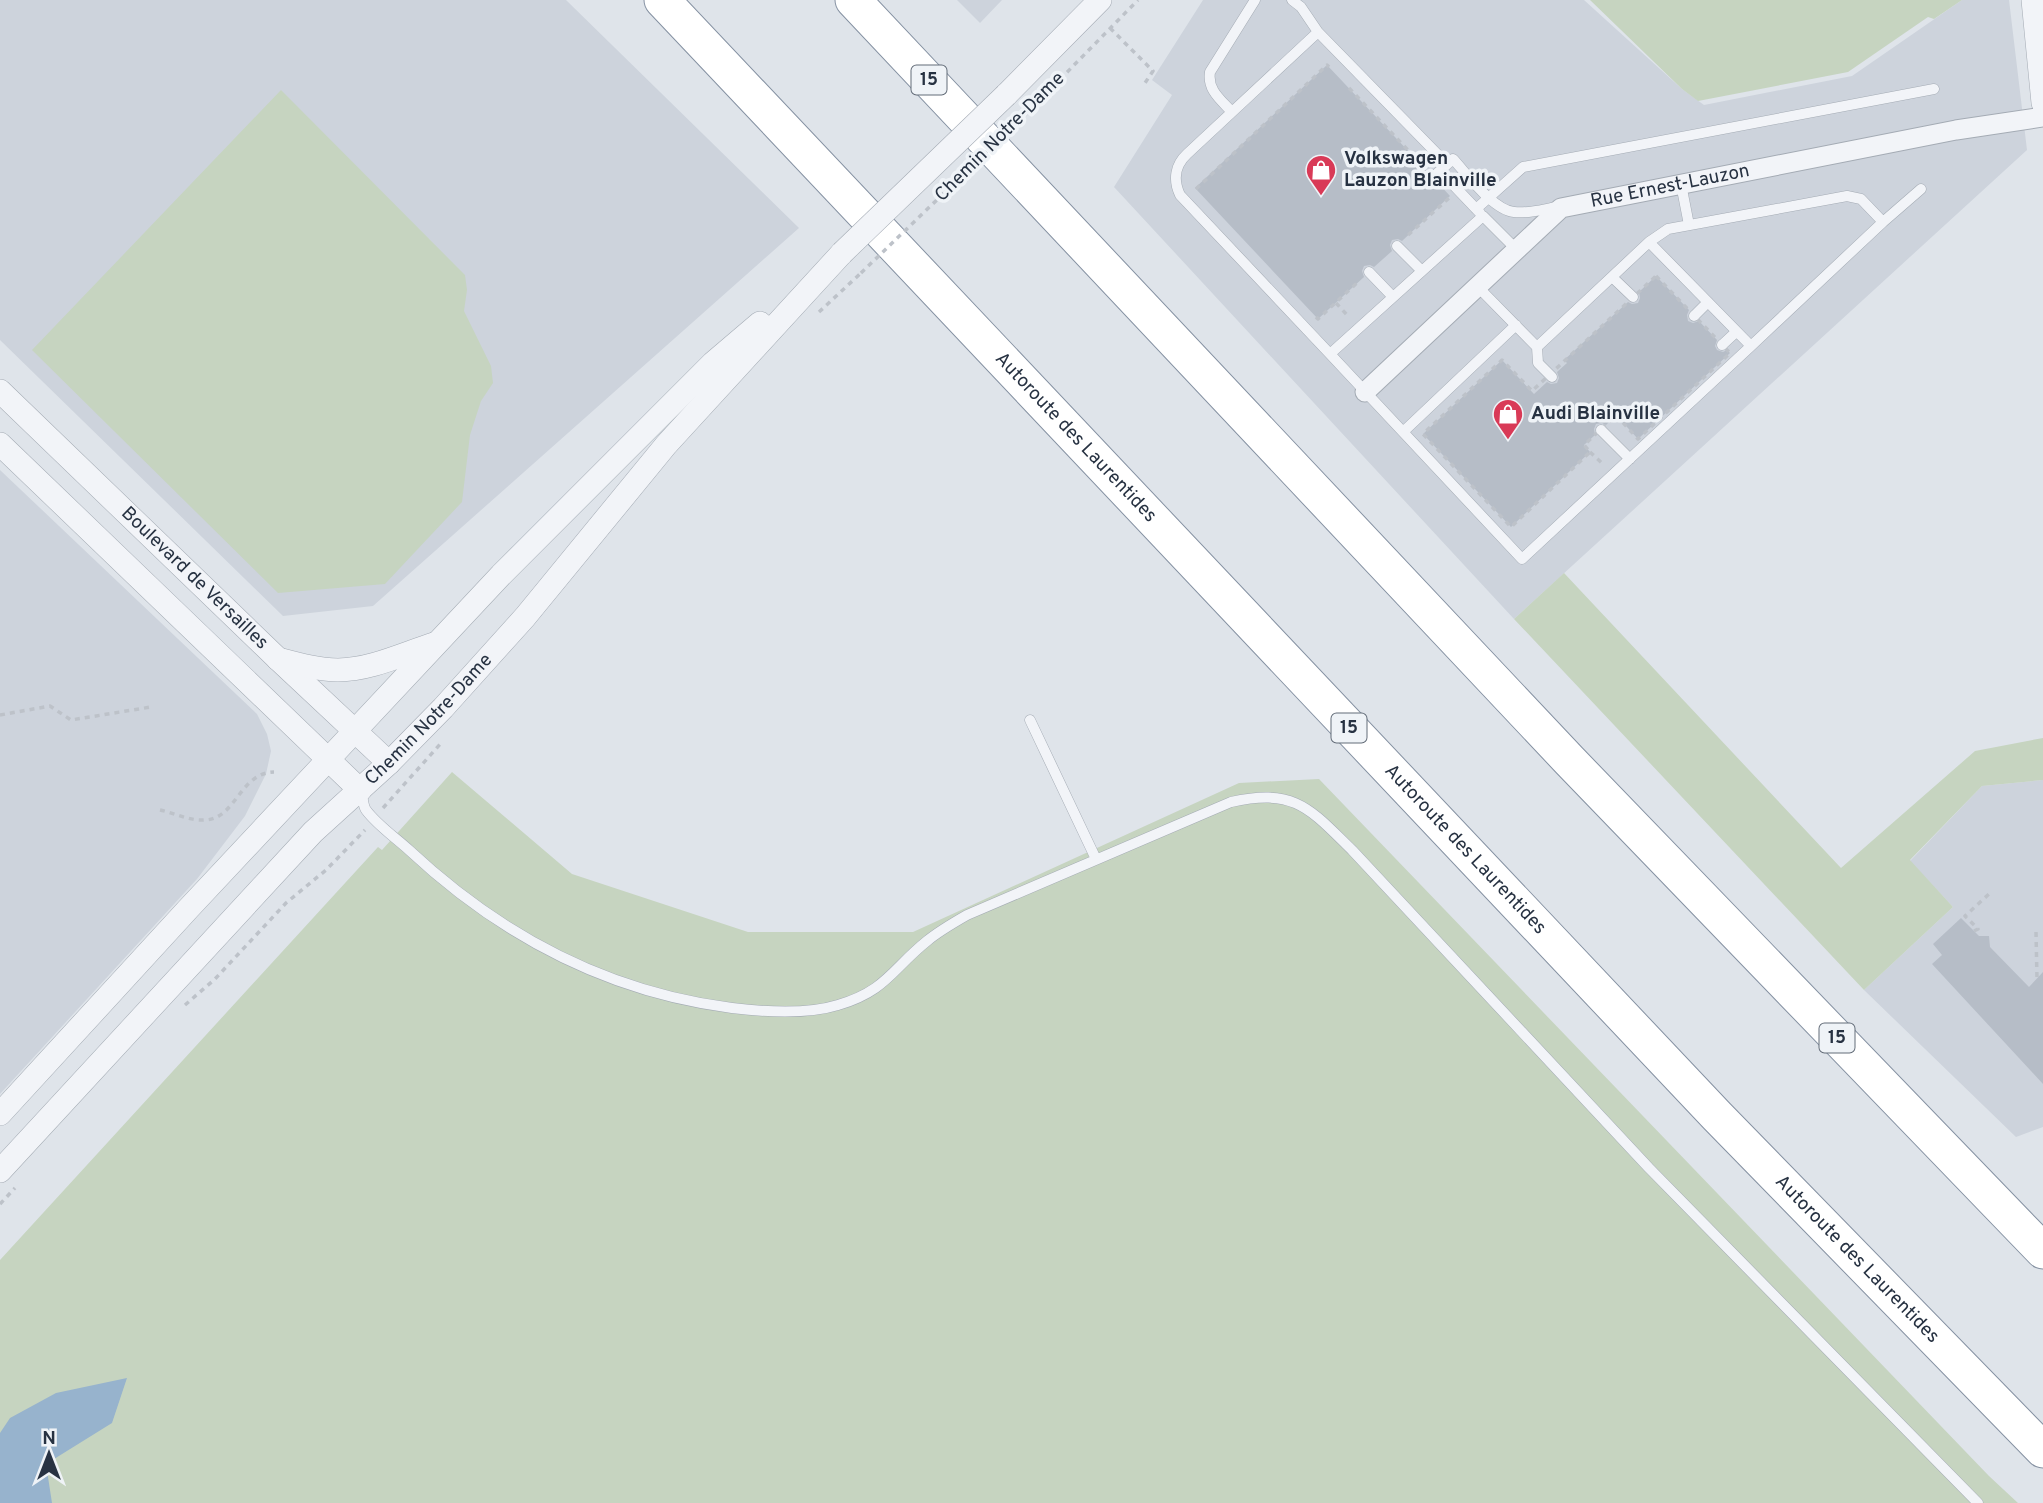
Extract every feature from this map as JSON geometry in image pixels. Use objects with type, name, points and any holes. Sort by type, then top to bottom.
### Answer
[{"type":"highway","name":"Autoroute des Laurentides","points":[[662,0],[1717,1116],[2043,1450]]},
{"type":"highway","name":"15","points":[[853,0],[1569,760],[2043,1251]]},
{"type":"street","name":"Chemin Notre-Dame","points":[[0,1114],[500,575],[713,363],[842,253],[1100,0]]},
{"type":"street","points":[[2033,0],[2043,103]]},
{"type":"street","name":"Rue Ernest-Lauzon","points":[[1365,392],[1515,248],[1555,212],[1572,204],[1956,130],[2043,117]]},
{"type":"street","name":"Chemin Notre-Dame","points":[[9,1178],[313,832],[389,763],[526,617],[666,445],[842,253]]},
{"type":"street","name":"Boulevard de Versailles","points":[[0,391],[389,763]]},
{"type":"street","name":"Boulevard de Versailles","points":[[0,444],[360,790]]},
{"type":"street","points":[[278,659],[324,669],[360,668],[436,643]]},
{"type":"lane","points":[[1232,113],[1215,93],[1209,79],[1210,72],[1255,0]]},
{"type":"lane","points":[[1293,0],[1318,32],[1443,168],[1479,213],[1515,248]]},
{"type":"lane","points":[[1318,32],[1182,159],[1178,165],[1175,186],[1180,195],[1522,559],[1921,189]]},
{"type":"lane","points":[[1330,354],[1422,271],[1479,213],[1489,197],[1523,167],[1934,89]]},
{"type":"lane","points":[[1443,168],[1505,210],[1514,212],[1572,204]]},
{"type":"lane","points":[[1681,184],[1689,225]]},
{"type":"lane","points":[[1537,347],[1660,232],[1847,196],[1861,199],[1883,222]]},
{"type":"lane","points":[[1649,242],[1751,346]]},
{"type":"lane","points":[[1397,246],[1422,271]]},
{"type":"lane","points":[[1369,272],[1393,297]]},
{"type":"lane","points":[[1612,277],[1633,297]]},
{"type":"lane","points":[[1476,286],[1537,347],[1538,363],[1552,377]]},
{"type":"lane","points":[[1694,316],[1708,302]]},
{"type":"lane","points":[[1403,432],[1516,326]]},
{"type":"lane","points":[[1722,345],[1736,331]]},
{"type":"lane","points":[[1601,430],[1630,459]]},
{"type":"lane","points":[[1030,720],[1096,859]]},
{"type":"lane","points":[[360,790],[366,810],[433,872],[502,925],[528,941],[617,981],[676,999],[748,1010],[836,1006],[874,991],[925,943],[967,915],[1231,802],[1269,796],[1305,807],[1352,850],[1648,1168],[1978,1503]]},
{"type":"path","name":"Chemin Notre-Dame","points":[[861,273],[1025,115],[1138,0]]},
{"type":"path","points":[[1110,28],[1153,71],[1143,86]]},
{"type":"path","points":[[1205,198],[1195,188],[1327,65],[1336,74]]},
{"type":"path","points":[[1345,83],[1443,168],[1450,196],[1397,246]]},
{"type":"path","points":[[1309,309],[1318,319],[1369,272]]},
{"type":"path","points":[[1336,303],[1359,327]]},
{"type":"path","points":[[1616,415],[1638,439],[1730,353],[1694,316]]},
{"type":"path","points":[[1532,391],[1502,360],[1423,434],[1511,527],[1590,452],[1584,445]]},
{"type":"path","points":[[0,715],[50,706],[71,720],[150,707]]},
{"type":"path","points":[[160,810],[201,821],[212,820],[224,812],[252,779],[261,773],[274,772]]},
{"type":"path","points":[[180,1010],[215,979],[286,902],[326,870],[367,828]]},
{"type":"path","points":[[1975,931],[1978,929],[1965,916],[1989,894]]},
{"type":"path","points":[[2036,932],[2037,979]]},
{"type":"path","points":[[0,1204],[9,1178]]},
{"type":"shaded area","points":[[0,0],[566,0],[799,228],[373,606],[283,616],[0,340]]},
{"type":"shaded area","points":[[957,0],[1002,0],[980,23]]},
{"type":"shaded area","points":[[1203,0],[1584,0],[1682,89],[1704,105],[1852,76],[1962,0],[2009,0],[2027,150],[1514,619],[1114,187],[1172,95],[1152,80]]},
{"type":"shaded area","points":[[0,470],[257,714],[267,734],[271,751],[266,774],[245,816],[197,879],[0,1094]]},
{"type":"shaded area","points":[[2043,780],[2043,1127],[2016,1137],[1864,990],[1953,907],[1910,861],[1982,786]]},
{"type":"green space","points":[[1590,0],[1962,0],[1934,19],[1928,17],[1848,72],[1698,101],[1682,89]]},
{"type":"green space","points":[[281,90],[465,275],[467,290],[464,311],[491,366],[493,383],[481,401],[470,435],[462,502],[385,584],[278,593],[32,350]]},
{"type":"green space","points":[[1564,573],[1841,868],[1975,751],[2043,738],[2043,780],[1982,786],[1910,860],[1953,907],[1864,990],[1514,619]]},
{"type":"green space","points":[[452,772],[572,874],[748,932],[913,932],[1239,783],[1319,779],[1989,1476],[2018,1503],[0,1503],[0,1260],[378,847],[382,850]]},
{"type":"water","points":[[127,1378],[112,1423],[46,1464],[52,1503],[0,1503],[0,1433],[10,1418],[56,1393]]},
{"type":"building","points":[[1327,65],[1428,172],[1428,182],[1438,183],[1450,196],[1402,241],[1392,240],[1392,251],[1374,267],[1364,266],[1364,277],[1318,319],[1195,188]]},
{"type":"building","points":[[1656,276],[1689,310],[1688,321],[1699,321],[1717,340],[1717,350],[1727,350],[1730,353],[1638,439],[1616,415],[1606,425],[1596,424],[1595,435],[1584,445],[1590,452],[1511,527],[1423,434],[1502,360],[1534,394],[1547,382],[1557,383],[1557,372],[1567,363],[1564,360],[1628,302],[1638,303],[1639,292]]},
{"type":"building","points":[[1961,918],[1979,936],[1989,936],[1990,947],[2029,987],[2043,972],[2043,1084],[1932,964],[1942,955],[1933,944]]},
{"type":"place","name":"Volkswagen Lauzon Blainville","points":[[1321,197]]},
{"type":"place","name":"Audi Blainville","points":[[1508,441]]}]
